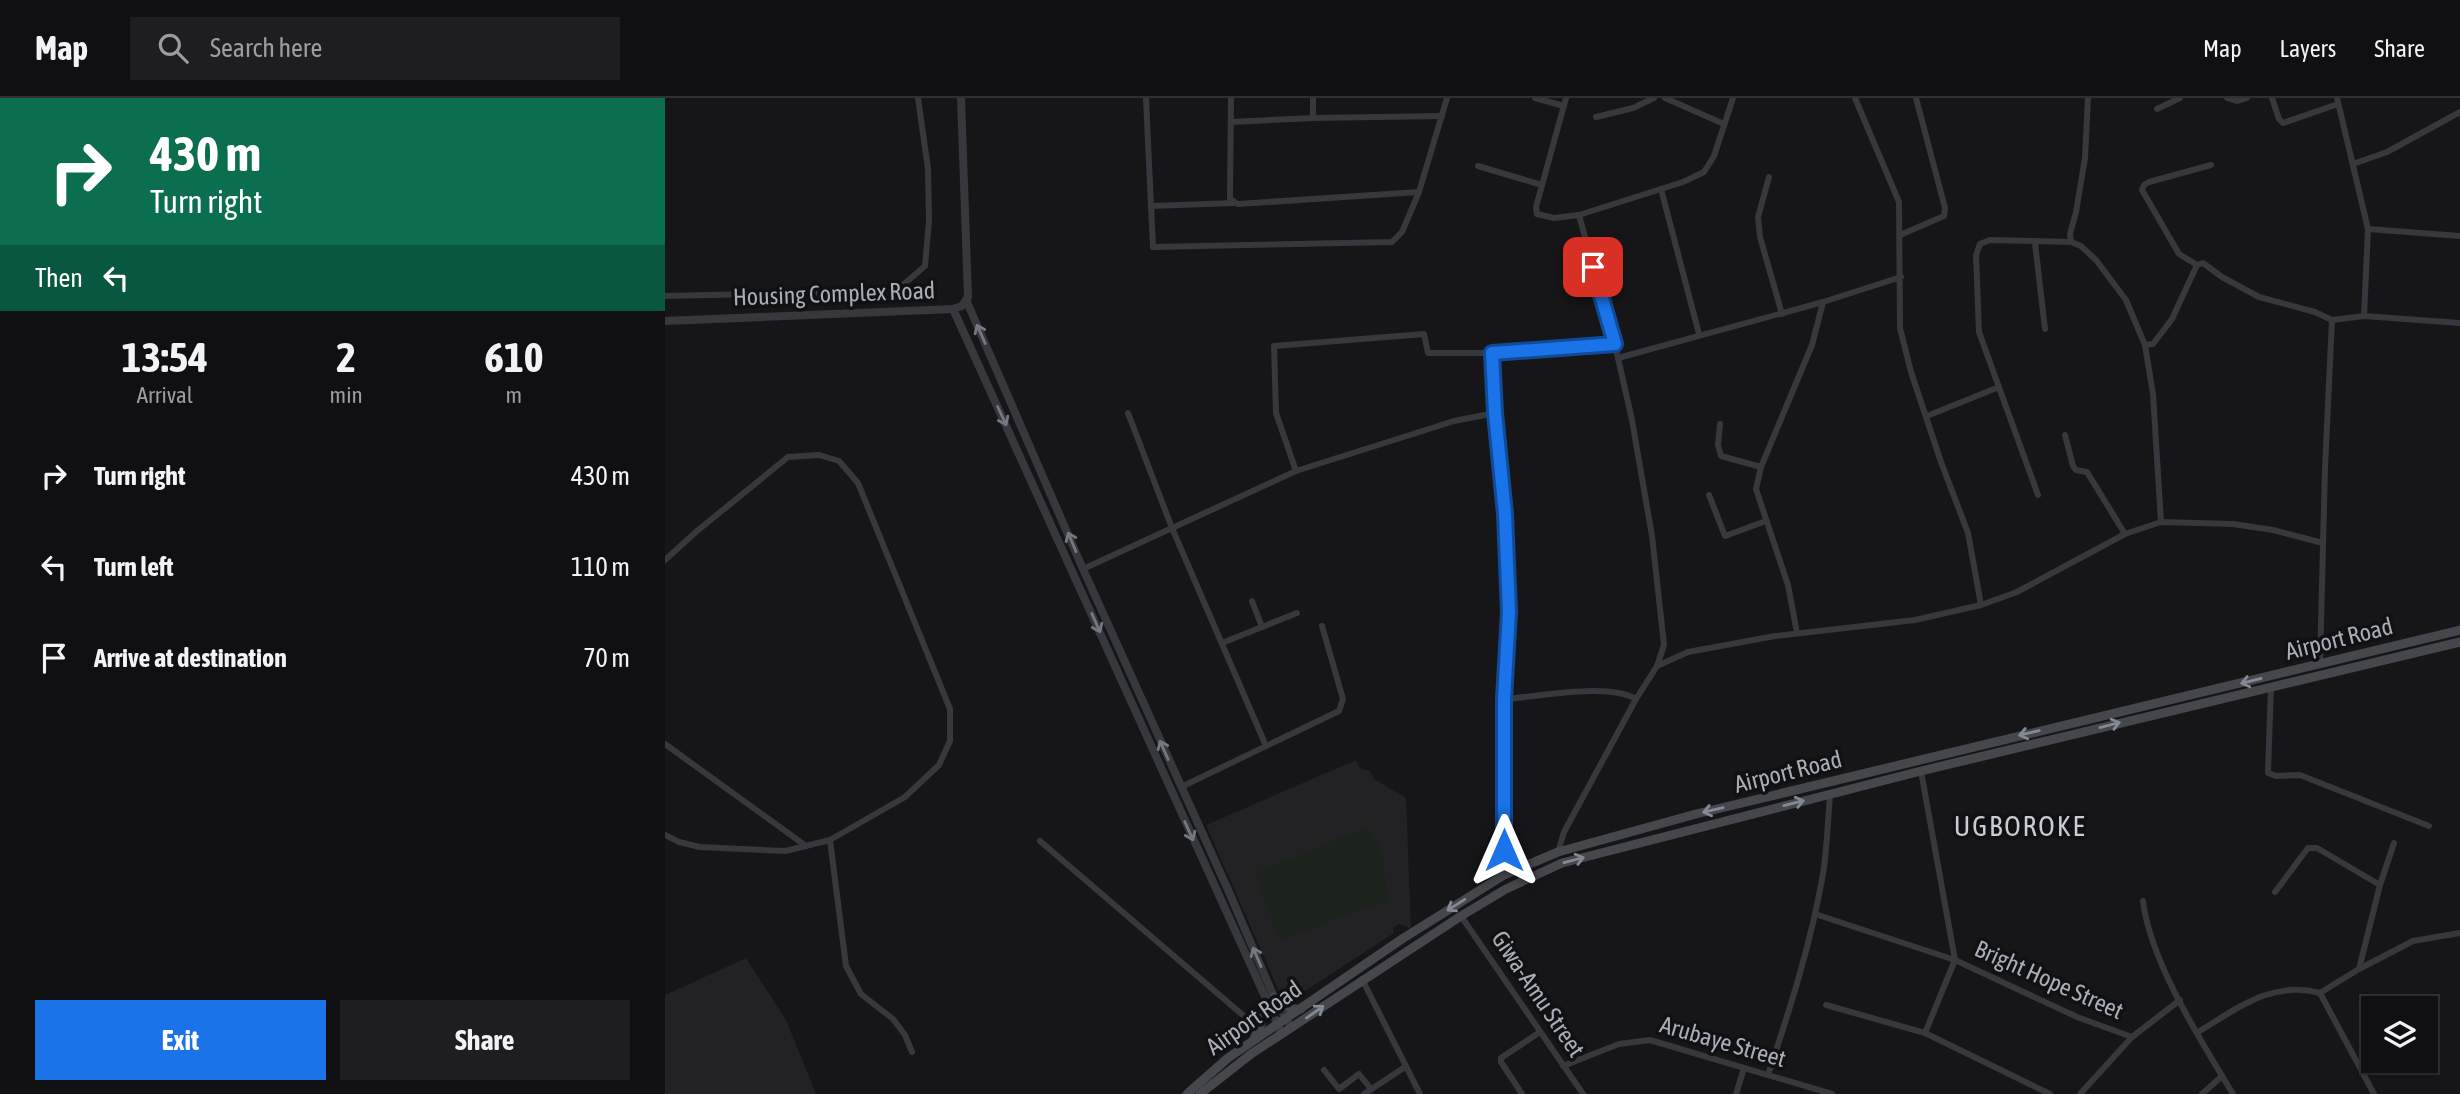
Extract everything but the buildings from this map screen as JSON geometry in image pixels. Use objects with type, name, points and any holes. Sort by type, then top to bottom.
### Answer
[{"type":"main road","name":"Airport Road","points":[[1187,1094],[1207,1074],[1402,939],[1504,876],[1558,852],[1674,820],[2460,630]]},
{"type":"main road","name":"Airport Road","points":[[1200,1094],[1227,1071],[1362,979],[1506,889],[1562,863],[1921,771],[2460,642]]},
{"type":"main road","points":[[1674,820],[1678,833]]},
{"type":"main road","points":[[1253,1041],[1270,999],[1290,1009],[1303,1009]]},
{"type":"street","points":[[665,296],[882,291],[904,284],[925,266],[929,221],[928,169],[918,98]]},
{"type":"street","name":"Housing Complex Road","points":[[665,321],[953,309],[967,302],[961,98]]},
{"type":"street","points":[[1146,98],[1153,247],[1392,242],[1402,232],[1419,192],[1447,98]]},
{"type":"street","points":[[1231,98],[1230,200],[1234,203]]},
{"type":"street","points":[[1313,98],[1313,118]]},
{"type":"street","points":[[1535,98],[1565,102],[1542,185],[1537,214],[1554,218],[1579,215],[1683,182],[1704,172],[1714,156],[1733,98]]},
{"type":"street","points":[[1596,117],[1633,108],[1654,98]]},
{"type":"street","points":[[1665,98],[1724,124]]},
{"type":"street","points":[[1855,98],[1899,202],[1900,328],[1911,372],[1968,533],[1981,606]]},
{"type":"street","points":[[1900,235],[1944,216],[1945,208],[1916,98]]},
{"type":"street","points":[[2071,242],[2070,234],[2085,158],[2088,98]]},
{"type":"street","points":[[2157,109],[2180,98]]},
{"type":"street","points":[[2227,98],[2237,101],[2247,98]]},
{"type":"street","points":[[2272,98],[2283,123],[2337,101],[2368,229],[2364,316]]},
{"type":"street","points":[[2353,164],[2387,152],[2460,112]]},
{"type":"street","points":[[1231,122],[1442,116]]},
{"type":"street","points":[[2197,265],[2179,254],[2142,190],[2149,182],[2210,164]]},
{"type":"street","points":[[1478,166],[1542,185]]},
{"type":"street","points":[[1769,177],[1758,217],[1760,237],[1782,314]]},
{"type":"street","points":[[1661,189],[1699,334]]},
{"type":"street","points":[[1151,206],[1419,192]]},
{"type":"street","points":[[1558,852],[1564,832],[1636,698],[1657,666],[1664,645],[1652,537],[1632,420],[1615,344],[1579,215]]},
{"type":"street","points":[[2368,229],[2460,236]]},
{"type":"street","points":[[2038,495],[1979,332],[1976,255],[1980,244],[1990,240],[2071,242],[2081,246],[2097,260],[2126,300],[2145,345],[2153,394],[2161,522]]},
{"type":"street","points":[[2035,243],[2045,329]]},
{"type":"street","points":[[2145,345],[2153,344],[2166,330],[2197,265],[2203,263],[2259,297],[2315,312],[2332,320],[2364,316],[2460,323]]},
{"type":"street","points":[[1618,358],[1699,334],[1782,314],[1901,277]]},
{"type":"street","points":[[967,302],[1181,787],[1270,999],[1282,1034]]},
{"type":"street","points":[[1797,634],[1788,585],[1756,489],[1761,467],[1812,345],[1823,302]]},
{"type":"street","points":[[953,309],[1270,999],[1293,1028]]},
{"type":"street","points":[[2320,663],[2332,320]]},
{"type":"street","points":[[1296,471],[1276,413],[1274,346],[1424,334],[1427,353],[1492,353],[1615,344]]},
{"type":"street","points":[[1492,353],[1505,514],[1509,612],[1504,699],[1504,876]]},
{"type":"street","points":[[1927,416],[1999,387]]},
{"type":"street","points":[[1128,413],[1172,528],[1266,746]]},
{"type":"street","points":[[1083,569],[1296,471],[1454,421],[1495,413]]},
{"type":"street","points":[[1720,424],[1718,445],[1721,456],[1761,467]]},
{"type":"street","points":[[2065,435],[2073,466],[2076,470],[2087,472],[2125,534]]},
{"type":"street","points":[[665,560],[788,457],[819,455],[839,460],[858,483],[950,709],[950,741],[939,765],[905,797],[830,840],[785,851],[700,847],[665,835]]},
{"type":"street","points":[[1709,495],[1725,536],[1766,521]]},
{"type":"street","points":[[1657,666],[1688,652],[1797,634],[1915,620],[1981,606],[2017,592],[2125,534],[2161,522],[2233,524],[2273,530],[2323,543]]},
{"type":"street","points":[[1252,601],[1262,627]]},
{"type":"street","points":[[1221,643],[1297,613]]},
{"type":"street","points":[[1181,787],[1339,711],[1343,698],[1322,626]]},
{"type":"street","points":[[2271,687],[2268,773],[2276,776],[2300,775],[2429,827]]},
{"type":"street","points":[[1504,699],[1607,690],[1627,693],[1636,698]]},
{"type":"street","points":[[665,744],[806,846]]},
{"type":"street","name":"Bright Hope Street","points":[[1921,771],[1955,960],[2077,1017],[2132,1037],[2180,1000]]},
{"type":"street","points":[[1767,1075],[1794,998],[1815,914],[1823,870],[1830,794]]},
{"type":"street","points":[[830,840],[846,966],[861,994],[893,1019],[905,1035],[912,1052]]},
{"type":"street","points":[[1040,841],[1259,1028]]},
{"type":"street","points":[[2359,969],[2393,843]]},
{"type":"street","points":[[2275,891],[2311,847],[2380,885]]},
{"type":"street","points":[[2143,901],[2152,944],[2233,1094]]},
{"type":"street","points":[[1815,914],[1955,960],[1925,1033]]},
{"type":"street","name":"Giwa-Amu Street","points":[[1461,916],[1583,1094]]},
{"type":"street","points":[[2198,1032],[2268,993],[2301,988],[2321,993],[2359,969],[2413,942],[2460,933]]},
{"type":"street","points":[[1362,979],[1420,1094]]},
{"type":"street","points":[[2321,993],[2374,1094]]},
{"type":"street","points":[[1826,1005],[1925,1033],[2050,1094]]},
{"type":"street","points":[[1522,1094],[1501,1058],[1540,1032]]},
{"type":"street","points":[[2080,1094],[2132,1037]]},
{"type":"street","name":"Arubaye Street","points":[[1563,1066],[1619,1044],[1650,1040],[1832,1094]]},
{"type":"street","points":[[1364,1094],[1405,1067]]},
{"type":"street","points":[[1736,1094],[1744,1068]]},
{"type":"street","points":[[1324,1070],[1339,1089],[1359,1074],[1371,1089]]},
{"type":"street","points":[[2202,1094],[2222,1076]]},
{"type":"shaded area","points":[[1356,760],[1360,768],[1370,771],[1374,779],[1406,798],[1411,929],[1399,924],[1393,928],[1394,933],[1296,997],[1282,998],[1206,825]]},
{"type":"shaded area","points":[[1366,828],[1373,835],[1381,852],[1387,900],[1282,939],[1278,936],[1256,873]]},
{"type":"shaded area","points":[[746,958],[786,1020],[816,1094],[665,1094],[665,995]]},
{"type":"district","name":"UGBOROKE","points":[[2020,826]]},
{"type":"route","points":[[1504,850],[1504,699],[1509,612],[1505,514],[1492,353],[1615,344],[1593,267]]}]
